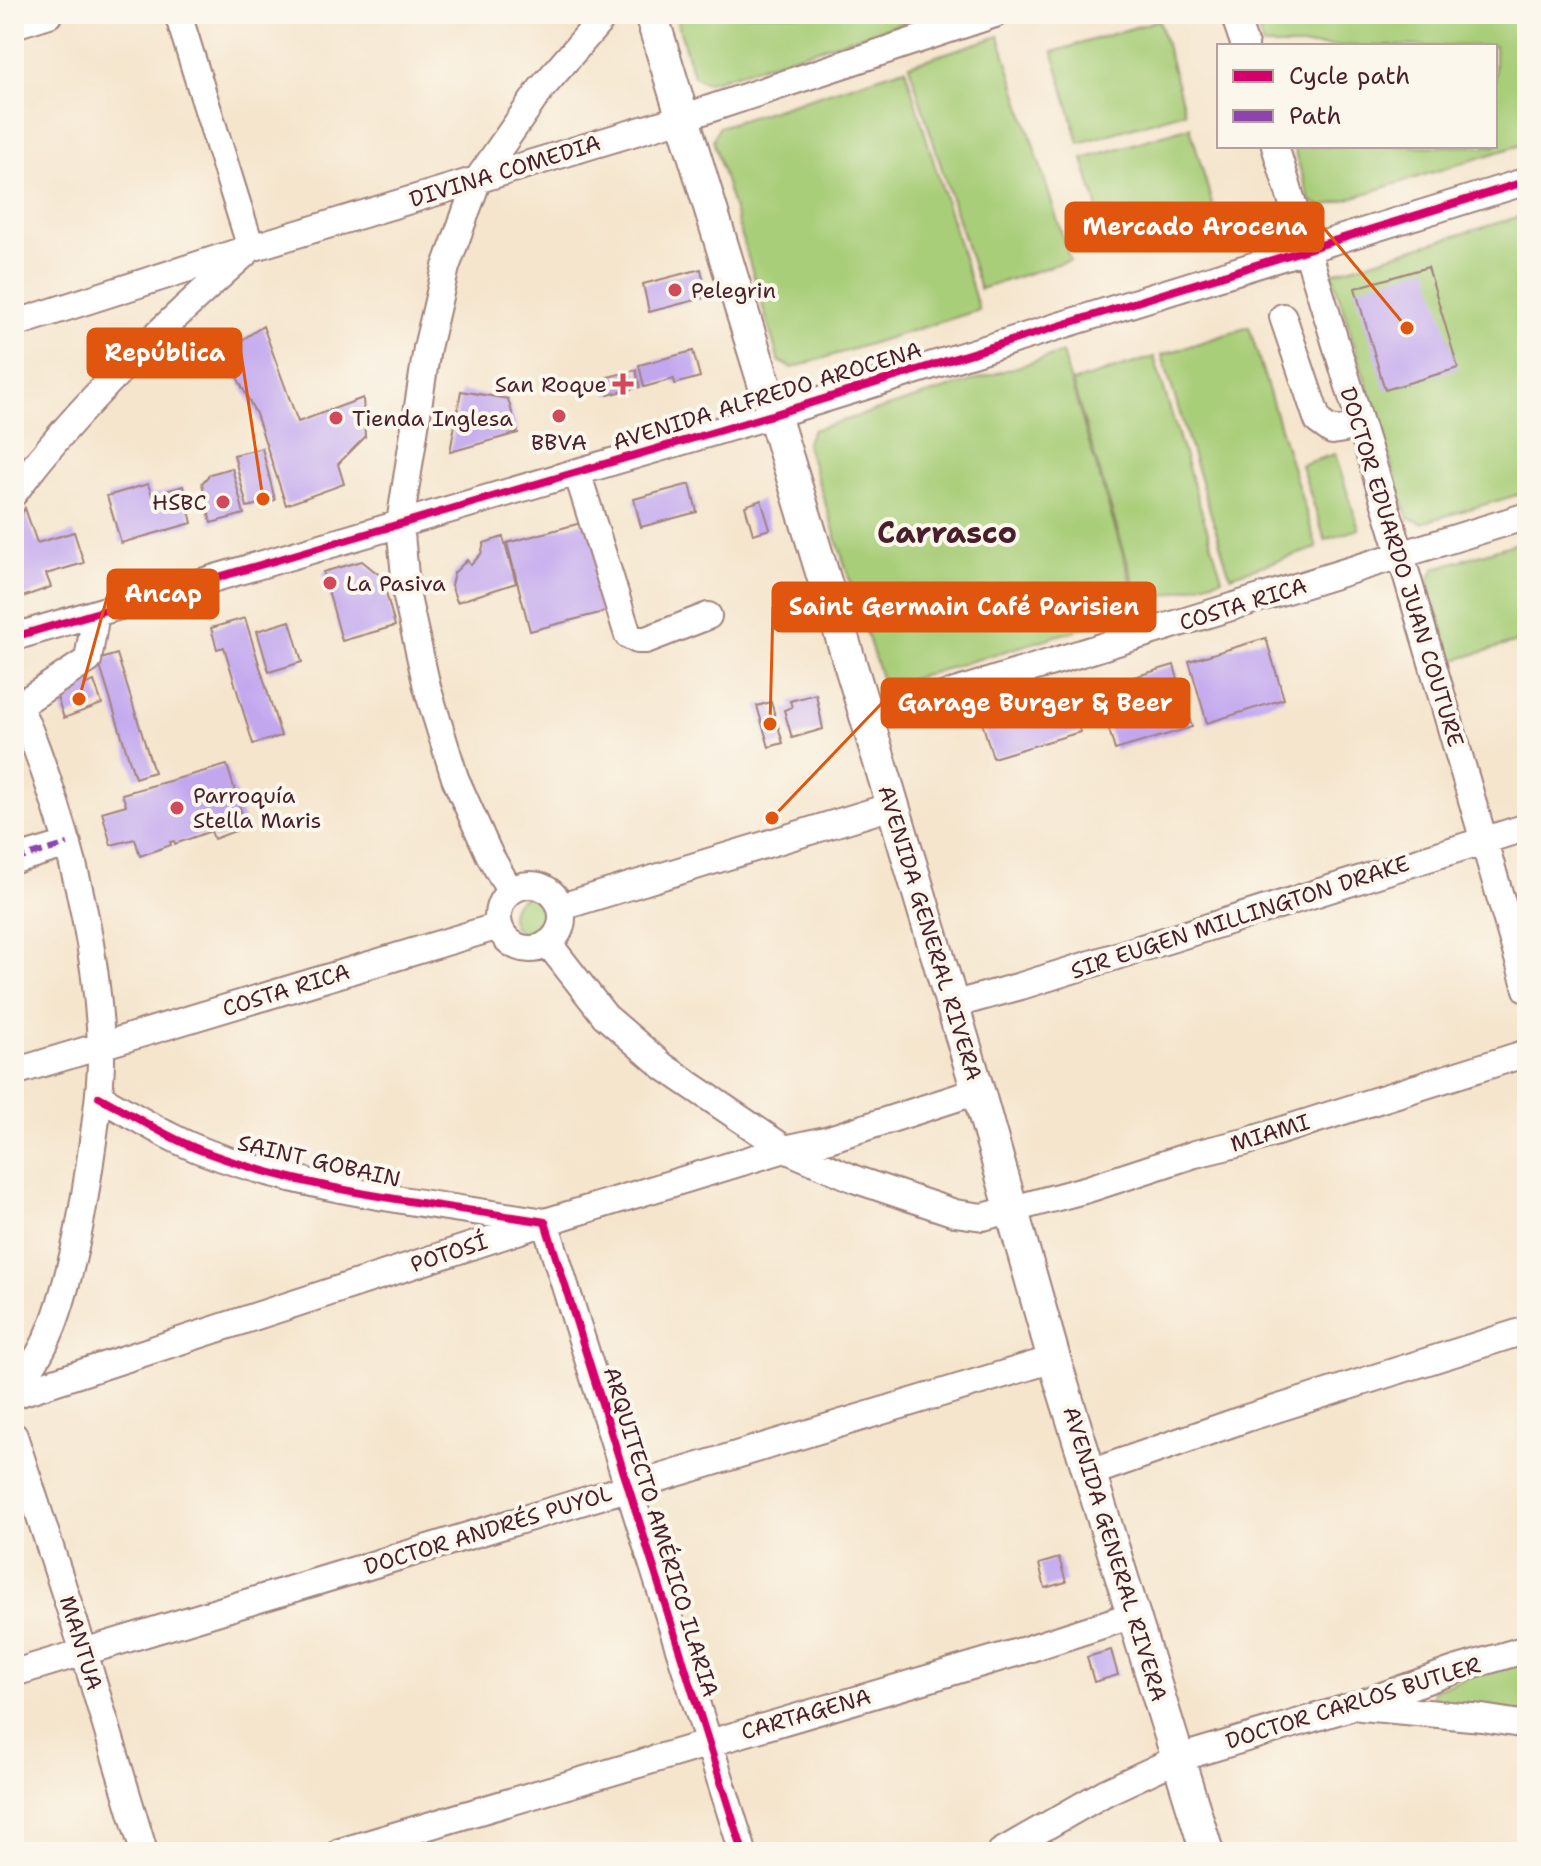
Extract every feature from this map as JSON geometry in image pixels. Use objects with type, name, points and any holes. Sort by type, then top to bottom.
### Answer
[{"type":"main road","name":"AVENIDA GENERAL RIVERA","points":[[651,14],[867,719],[1013,1210],[1054,1359],[1207,1852]]},
{"type":"street","points":[[14,25],[49,14]]},
{"type":"street","points":[[14,493],[42,455],[144,346],[251,248],[178,14]]},
{"type":"street","points":[[510,891],[489,854],[455,778],[427,687],[407,597],[400,524],[427,348],[446,267],[478,179],[541,89],[606,14]]},
{"type":"street","name":"DIVINA COMEDIA","points":[[14,324],[251,248],[682,118],[995,14]]},
{"type":"street","points":[[1234,14],[1244,44]]},
{"type":"street","name":"DOCTOR EDUARDO JUAN COUTURE","points":[[1276,148],[1401,556],[1527,989]]},
{"type":"street","name":"AVENIDA ALFREDO AROCENA","points":[[14,637],[772,415],[1527,181]]},
{"type":"street","points":[[1283,317],[1318,421],[1332,431],[1361,426]]},
{"type":"street","points":[[577,472],[628,635],[637,640],[646,640],[708,616]]},
{"type":"street","name":"COSTA RICA","points":[[867,719],[1527,516]]},
{"type":"street","points":[[14,1387],[29,1372],[52,1328],[82,1222],[99,1097],[101,1046],[91,947],[68,844],[47,779],[16,702],[88,660],[96,613]]},
{"type":"street","points":[[561,907],[892,806]]},
{"type":"street","name":"SIR EUGEN MILLINGTON DRAKE","points":[[952,1005],[1527,827]]},
{"type":"street","points":[[14,860],[68,844]]},
{"type":"street","points":[[527,884],[536,884],[551,892],[561,907],[561,927],[548,943],[534,949],[519,947],[506,939],[499,926],[498,910],[505,896],[527,884]]},
{"type":"street","name":"COSTA RICA","points":[[14,1072],[499,926]]},
{"type":"street","name":"MIAMI","points":[[548,943],[605,1016],[664,1067],[785,1149],[857,1180],[955,1213],[983,1217],[1245,1142],[1527,1053]]},
{"type":"street","name":"POTOSÍ","points":[[14,1395],[545,1222],[785,1149],[826,1140],[978,1091]]},
{"type":"street","name":"SAINT GOBAIN","points":[[99,1097],[149,1126],[208,1153],[276,1173],[342,1188],[545,1222]]},
{"type":"street","name":"ARQUITECTO AMÉRICO ILARIA","points":[[545,1222],[743,1852]]},
{"type":"street","points":[[1090,1473],[1247,1418],[1527,1330]]},
{"type":"street","name":"DOCTOR ANDRÉS PUYOL","points":[[14,1673],[1054,1359]]},
{"type":"street","name":"MANTUA","points":[[14,1436],[144,1852]]},
{"type":"street","name":"CARTAGENA","points":[[340,1852],[1022,1651],[1133,1615]]},
{"type":"street","name":"DOCTOR CARLOS BUTLER","points":[[1001,1852],[1106,1792],[1179,1758],[1354,1706],[1455,1670],[1527,1649]]},
{"type":"street","points":[[1354,1706],[1527,1725]]},
{"type":"green space","points":[[675,14],[933,14],[706,83],[693,75]]},
{"type":"green space","points":[[1253,14],[1527,14],[1527,143],[1322,207],[1310,200],[1294,148],[1497,148],[1497,44],[1262,44]]},
{"type":"green space","points":[[1159,20],[1185,112],[1079,143],[1053,52]]},
{"type":"green space","points":[[999,36],[1070,260],[980,289],[909,65]]},
{"type":"green space","points":[[905,68],[979,310],[792,368],[779,361],[713,140],[719,127]]},
{"type":"green space","points":[[1190,127],[1218,224],[1112,255],[1083,159]]},
{"type":"green space","points":[[1527,214],[1527,492],[1422,523],[1408,518],[1332,273]]},
{"type":"green space","points":[[1249,327],[1317,548],[1230,576],[1162,355]]},
{"type":"green space","points":[[1062,353],[1140,611],[898,683],[881,678],[806,443],[813,430]]},
{"type":"green space","points":[[1154,357],[1222,578],[1140,603],[1072,382]]},
{"type":"green space","points":[[1335,454],[1359,529],[1325,540],[1301,465]]},
{"type":"green space","points":[[1527,540],[1527,639],[1452,661],[1428,581],[1435,568]]},
{"type":"green space","points":[[531,896],[545,902],[551,916],[545,930],[531,936],[517,930],[511,916],[517,902]]},
{"type":"green space","points":[[1527,1657],[1527,1714],[1432,1701],[1433,1690]]},
{"type":"building","points":[[1428,267],[1458,368],[1385,390],[1355,288]]},
{"type":"building","name":"Pelegrin","points":[[701,269],[707,297],[649,312],[643,284]]},
{"type":"building","name":"Tienda Inglesa","points":[[263,326],[298,422],[363,398],[365,437],[338,464],[344,484],[286,505],[256,414],[224,352]]},
{"type":"building","points":[[693,351],[700,377],[675,384],[674,379],[644,387],[639,365]]},
{"type":"building","points":[[636,370],[640,387],[608,395],[604,378]]},
{"type":"building","points":[[461,391],[508,399],[518,433],[450,452]]},
{"type":"building","points":[[262,448],[275,500],[247,507],[234,455]]},
{"type":"building","name":"HSBC","points":[[232,468],[244,514],[211,523],[202,483],[210,474]]},
{"type":"building","points":[[148,484],[152,495],[183,486],[192,523],[121,543],[107,496]]},
{"type":"building","points":[[690,484],[697,512],[641,527],[634,499]]},
{"type":"building","points":[[761,500],[770,529],[753,534],[745,506]]},
{"type":"building","points":[[25,508],[37,543],[74,532],[84,563],[46,574],[51,587],[14,600],[14,527]]},
{"type":"building","points":[[592,520],[615,609],[530,631],[507,543]]},
{"type":"building","points":[[503,537],[516,583],[457,602],[451,585],[454,573],[467,560],[471,565],[481,554],[484,543]]},
{"type":"building","points":[[362,561],[382,577],[395,626],[342,641],[323,572]]},
{"type":"building","points":[[245,618],[281,736],[253,744],[224,647],[217,649],[211,628]]},
{"type":"building","points":[[290,621],[302,662],[269,672],[257,631]]},
{"type":"building","points":[[1266,638],[1284,699],[1207,723],[1189,661]]},
{"type":"building","points":[[117,654],[154,772],[135,778],[98,660]]},
{"type":"building","points":[[79,664],[86,684],[94,681],[102,704],[64,718],[56,694],[64,691],[57,672]]},
{"type":"building","points":[[1174,665],[1192,727],[1115,750],[1097,688]]},
{"type":"building","points":[[816,694],[823,729],[792,738],[784,710],[792,707],[790,701]]},
{"type":"building","points":[[1069,694],[1080,732],[993,758],[981,719]]},
{"type":"building","points":[[771,702],[783,743],[769,747],[757,706]]},
{"type":"building","name":"Parroquía Stella Maris","points":[[227,765],[246,827],[214,839],[211,831],[175,844],[174,841],[170,842],[171,845],[140,856],[135,839],[111,845],[102,812],[126,805],[122,794]]},
{"type":"building","points":[[1059,1558],[1066,1582],[1045,1588],[1039,1564]]},
{"type":"building","points":[[1111,1650],[1118,1675],[1094,1682],[1087,1657]]},
{"type":"marked path","points":[[14,860],[68,844]]},
{"type":"cycle path","points":[[14,637],[772,415],[1527,181]]},
{"type":"cycle path","points":[[99,1097],[152,1127],[208,1153],[289,1178],[545,1222],[743,1852]]},
{"type":"place","name":"Pelegrin","points":[[675,290]]},
{"type":"place","name":"Mercado Arocena","points":[[1407,328]]},
{"type":"place","name":"San Roque","points":[[623,384]]},
{"type":"place","name":"BBVA","points":[[559,416]]},
{"type":"place","name":"Tienda Inglesa","points":[[336,418]]},
{"type":"place","name":"República","points":[[263,499]]},
{"type":"place","name":"HSBC","points":[[223,502]]},
{"type":"place","name":"La Pasiva","points":[[330,583]]},
{"type":"place","name":"Ancap","points":[[79,699]]},
{"type":"place","name":"Saint Germain Café Parisien","points":[[770,724]]},
{"type":"place","name":"Parroquía Stella Maris","points":[[177,808]]},
{"type":"place","name":"Garage Burger & Beer","points":[[772,818]]},
{"type":"district","name":"Carrasco","points":[[947,532]]}]
